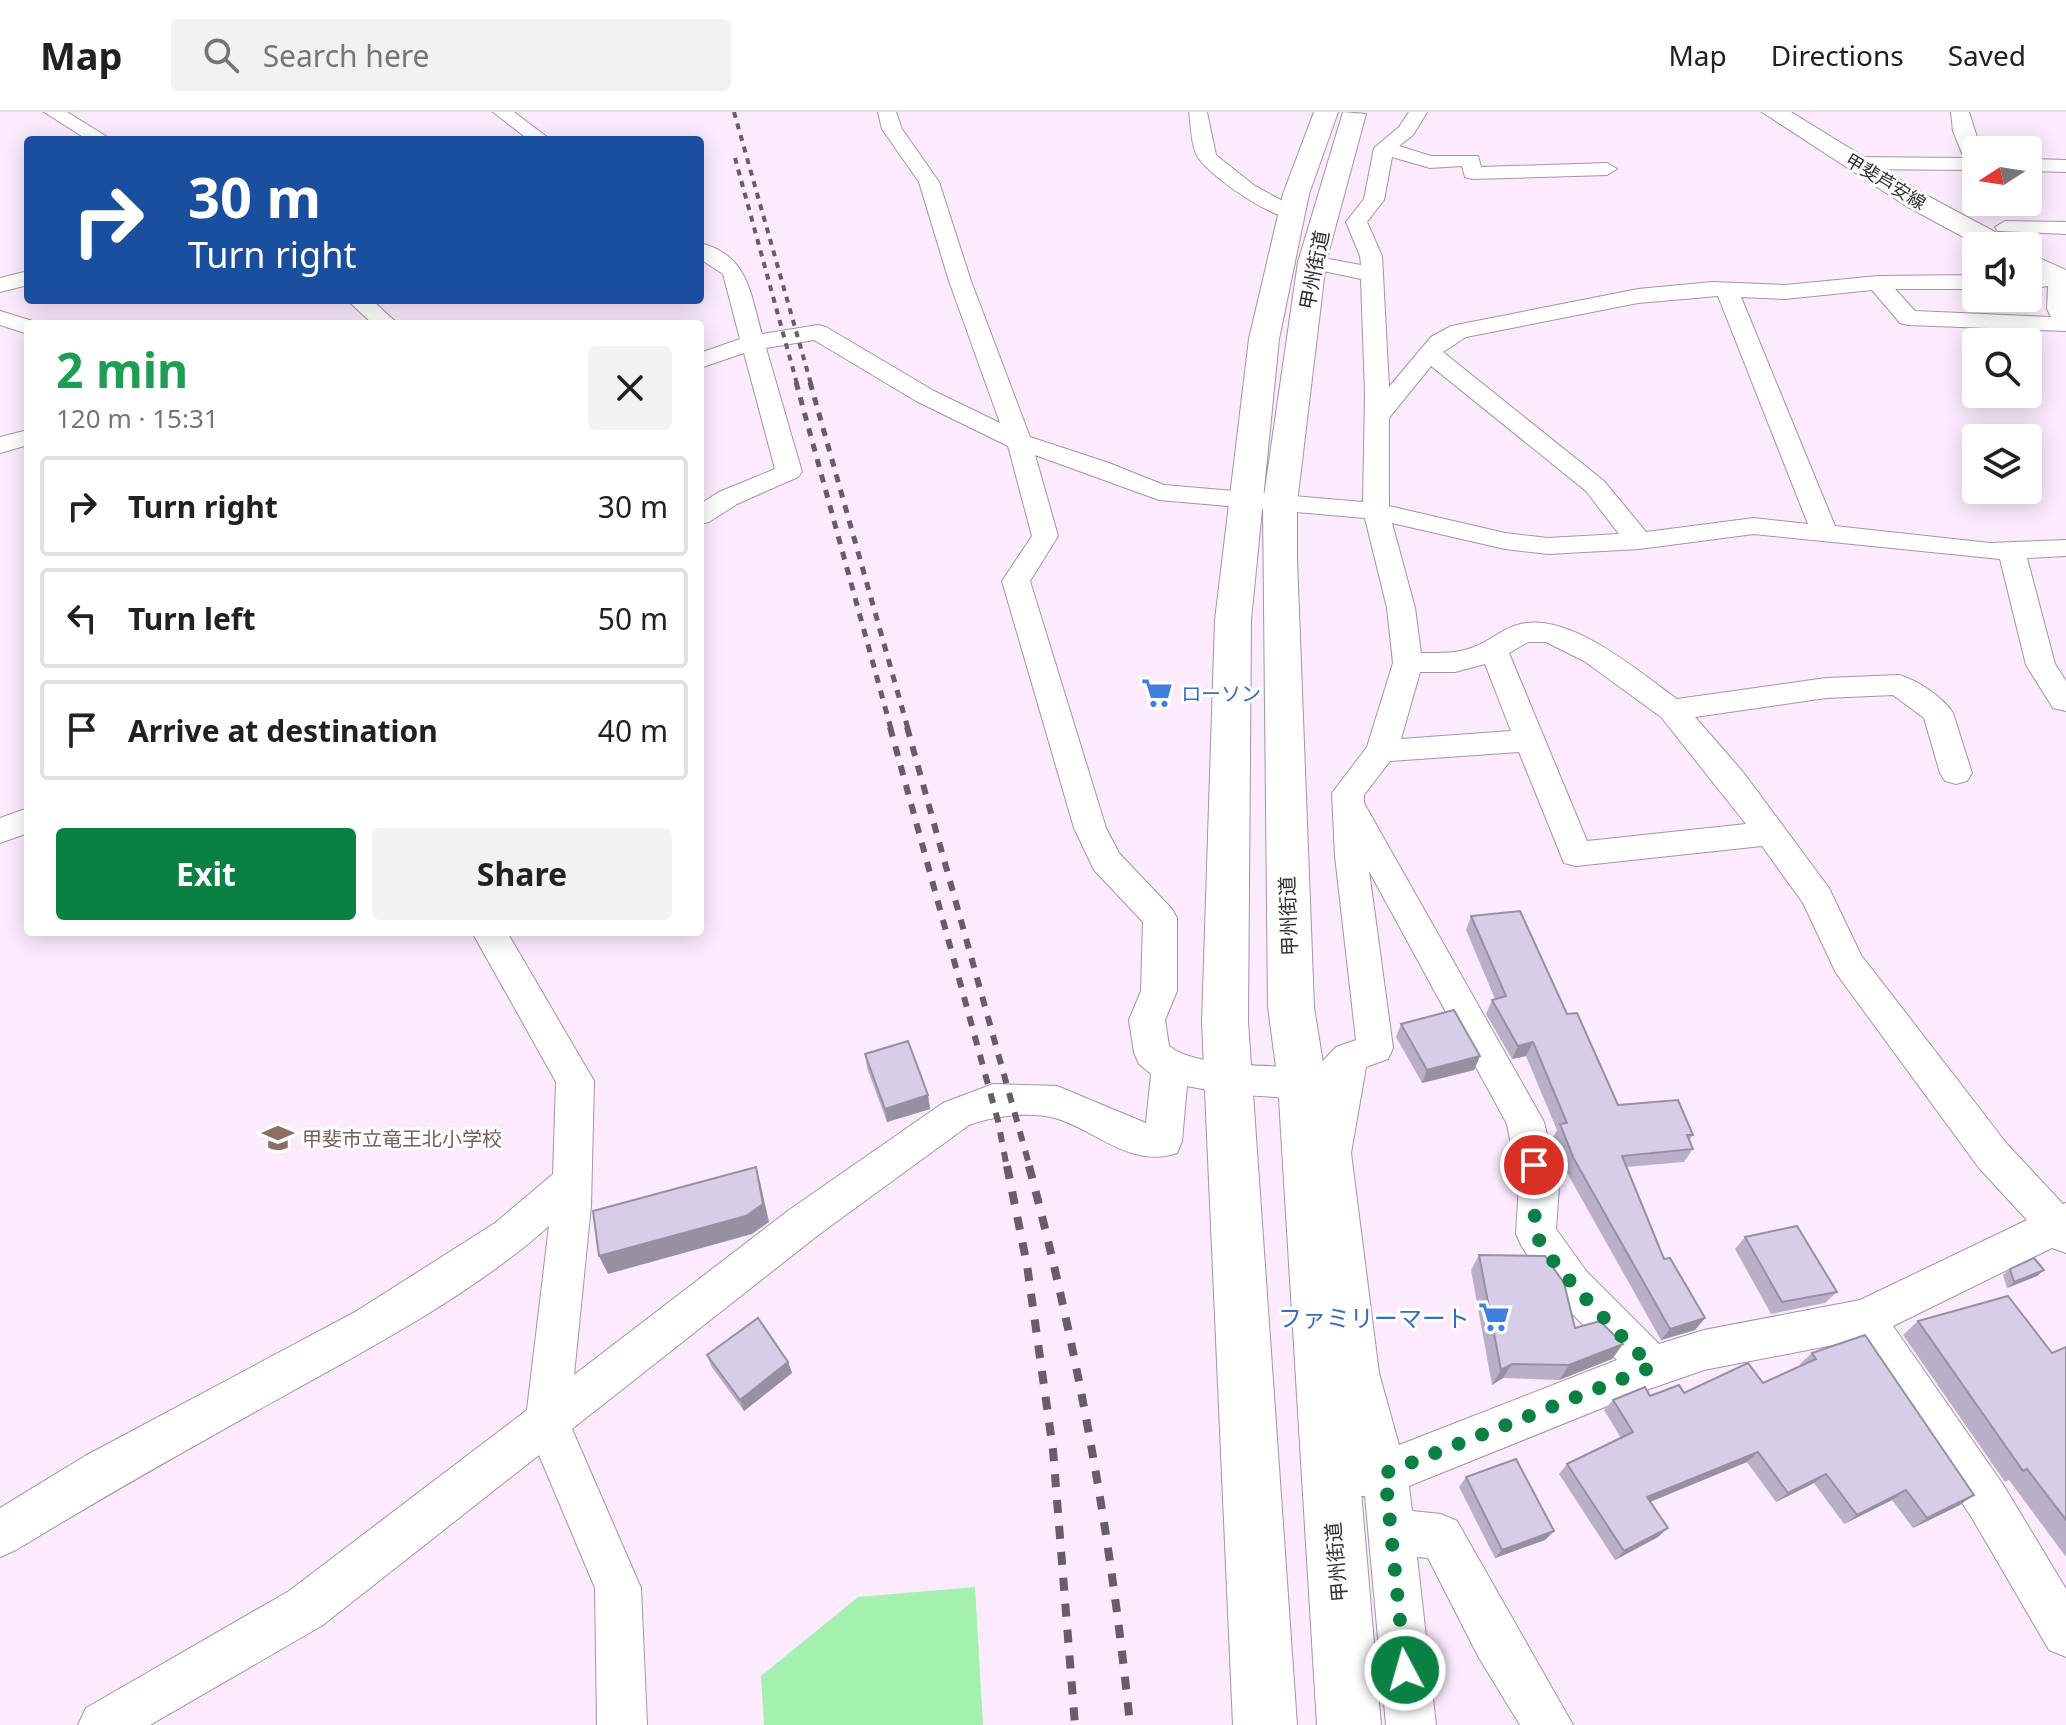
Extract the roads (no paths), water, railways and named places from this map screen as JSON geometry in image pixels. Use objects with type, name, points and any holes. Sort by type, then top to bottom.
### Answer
[{"type":"main road","name":"甲州街道","points":[[1306,224],[1290,157],[1307,112]]},
{"type":"main road","name":"甲州街道","points":[[1265,1725],[1225,1022],[1233,620],[1263,502],[1326,112]]},
{"type":"main road","name":"甲州街道","points":[[1306,224],[1355,112]]},
{"type":"main road","points":[[1306,224],[1342,201],[1369,112]]},
{"type":"main road","name":"甲斐芦安線","points":[[1774,112],[1854,163],[1990,232]]},
{"type":"main road","points":[[2042,269],[2063,280]]},
{"type":"main road","name":"甲州街道","points":[[1263,502],[1291,1007],[1302,1082],[1328,1475],[1349,1725]]},
{"type":"street","points":[[53,112],[95,136]]},
{"type":"street","points":[[502,112],[529,136]]},
{"type":"street","points":[[531,136],[535,112]]},
{"type":"street","points":[[887,112],[892,129],[929,182],[960,281],[1019,442],[1045,536],[1016,581],[1090,828],[1106,861],[1160,918],[1159,991],[1147,1020],[1152,1053],[1170,1068],[1228,1078],[1324,1084],[1349,1058],[1375,1048],[1347,800],[1348,793],[1381,751],[1408,663],[1401,608],[1376,511],[1377,417],[1371,256],[1356,222],[1374,200],[1384,148],[1406,131],[1418,112]]},
{"type":"street","points":[[1198,112],[1207,157],[1248,190],[1306,224],[1352,268],[1371,275]]},
{"type":"street","points":[[1960,112],[1965,136]]},
{"type":"street","points":[[1384,148],[1430,162],[1471,160],[1472,173],[1485,192]]},
{"type":"street","points":[[1854,163],[1962,163]]},
{"type":"street","points":[[2042,165],[2066,166]]},
{"type":"street","points":[[1472,173],[1607,169]]},
{"type":"street","points":[[2042,233],[2066,228]]},
{"type":"street","points":[[704,252],[733,271],[789,472],[728,498],[704,513]]},
{"type":"street","points":[[0,285],[24,279]]},
{"type":"street","points":[[2042,281],[2063,280],[2058,309],[2066,324]]},
{"type":"street","points":[[1377,417],[1439,342],[1459,331],[1638,296],[1727,290],[1785,292],[1878,283],[1962,282]]},
{"type":"street","points":[[1878,283],[1908,318],[2066,324]]},
{"type":"street","points":[[1727,290],[1825,534]]},
{"type":"street","points":[[363,304],[382,320]]},
{"type":"street","points":[[0,318],[24,326]]},
{"type":"street","points":[[704,360],[752,343],[818,332],[925,396],[1019,442],[1100,468],[1159,492],[1376,511],[1505,541],[1548,546],[1639,541],[1754,526],[1923,546],[2012,551],[2066,548]]},
{"type":"street","points":[[1429,353],[1595,486],[1639,541]]},
{"type":"street","points":[[0,445],[24,438]]},
{"type":"street","points":[[2012,551],[2041,665],[2064,701]]},
{"type":"street","points":[[1328,1475],[1385,1473],[1652,1367],[1704,1350],[1864,1319],[2063,1227],[1993,1156],[1848,963],[1817,897],[1732,780],[1672,710],[1594,654],[1550,633],[1523,633],[1483,655],[1455,662],[1408,663]]},
{"type":"street","points":[[1493,648],[1576,854],[1770,833]]},
{"type":"street","points":[[1672,710],[1826,688],[1899,685],[1938,713],[1956,773]]},
{"type":"street","points":[[1381,751],[1530,740]]},
{"type":"street","points":[[1347,800],[1525,1122],[1539,1186],[1536,1234],[1573,1286],[1652,1367]]},
{"type":"street","points":[[0,831],[24,822]]},
{"type":"street","points":[[491,936],[575,1081],[572,1181],[547,1422],[618,1588],[622,1725]]},
{"type":"street","points":[[1349,1058],[1332,1153],[1358,1373],[1385,1473],[1411,1725]]},
{"type":"street","points":[[103,1725],[306,1608],[803,1223],[956,1114],[993,1100],[1057,1102],[1134,1138],[1163,1141],[1170,1068]]},
{"type":"street","points":[[0,1534],[66,1492],[370,1326],[509,1236],[572,1181]]},
{"type":"street","points":[[1864,1319],[1988,1502],[2066,1633]]},
{"type":"street","points":[[1391,1532],[1441,1537],[1496,1641],[1548,1725]]},
{"type":"railway","points":[[734,112],[811,384]]},
{"type":"railway","points":[[735,158],[797,384]]},
{"type":"railway","points":[[796,382],[891,729]]},
{"type":"railway","points":[[810,382],[908,729]]},
{"type":"railway","points":[[890,727],[998,1121],[1007,1168]]},
{"type":"railway","points":[[907,727],[1030,1168]]},
{"type":"railway","points":[[1007,1166],[1027,1265],[1053,1450],[1075,1725]]},
{"type":"railway","points":[[1029,1166],[1063,1304],[1091,1444],[1113,1584],[1130,1725]]},
{"type":"place","name":"ローソン","points":[[1157,693]]},
{"type":"place","name":"甲斐市立竜王北小学校","points":[[278,1138]]},
{"type":"place","name":"ファミリーマート","points":[[1494,1317]]}]
